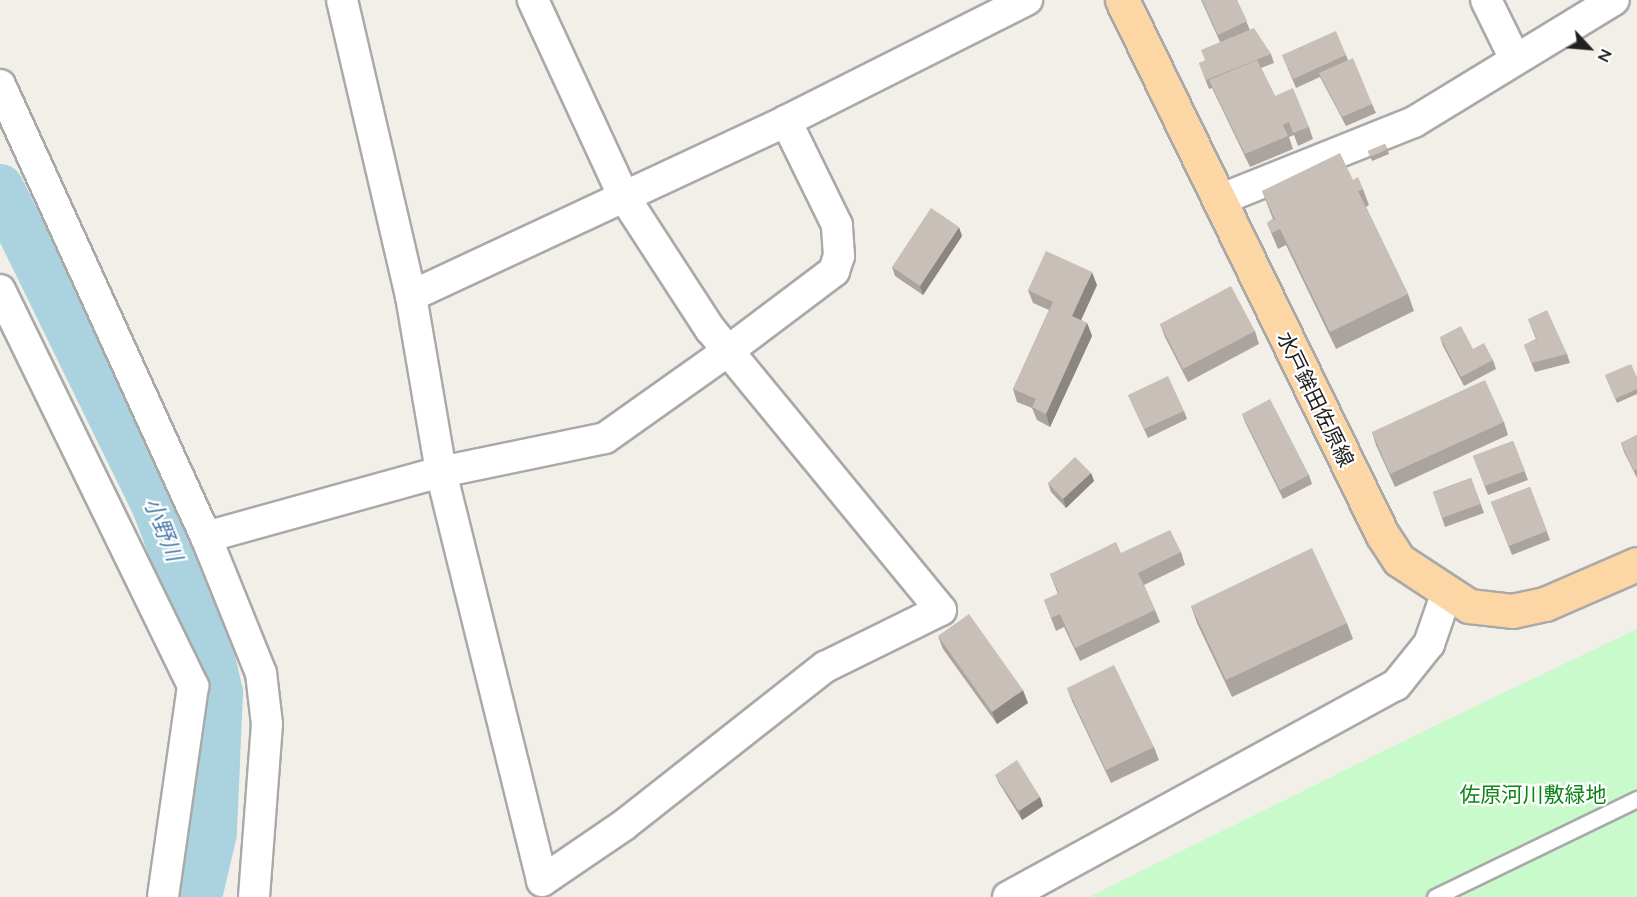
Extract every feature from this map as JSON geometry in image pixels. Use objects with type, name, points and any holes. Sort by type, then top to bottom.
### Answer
[{"type":"main road","name":"水戸鉾田佐原線","points":[[1122,0],[1382,534],[1399,560],[1446,595],[1469,606],[1512,611],[1545,604],[1637,564]]},
{"type":"street","points":[[342,0],[411,296],[441,472],[542,889],[825,666],[941,610],[728,351],[623,195],[532,0]]},
{"type":"street","points":[[411,296],[623,195],[786,121],[1027,0]]},
{"type":"street","points":[[1486,0],[1515,59]]},
{"type":"street","points":[[1219,200],[1414,122],[1614,0]]},
{"type":"street","points":[[0,85],[206,537],[261,673],[267,724],[254,897]]},
{"type":"street","points":[[206,537],[441,472],[604,438],[728,351],[834,271],[839,256],[837,225],[786,121]]},
{"type":"street","points":[[0,290],[193,686],[163,897]]},
{"type":"street","points":[[1008,897],[1396,685],[1430,644],[1446,595]]},
{"type":"lane","points":[[1436,897],[1637,799]]},
{"type":"green space","name":"佐原河川敷緑地","points":[[1637,629],[1637,897],[1089,897],[1432,727]]},
{"type":"building","points":[[1202,0],[1237,0],[1247,21],[1218,35]]},
{"type":"building","points":[[1254,28],[1271,54],[1206,80],[1199,63],[1205,60],[1201,50]]},
{"type":"building","points":[[1336,31],[1346,55],[1293,79],[1282,55]]},
{"type":"building","points":[[1353,58],[1372,104],[1342,117],[1319,73]]},
{"type":"building","points":[[1257,60],[1275,96],[1293,88],[1309,127],[1293,133],[1289,122],[1283,125],[1288,136],[1245,154],[1209,80]]},
{"type":"building","points":[[1385,144],[1388,149],[1370,157],[1368,151]]},
{"type":"building","points":[[1340,153],[1353,180],[1358,177],[1363,189],[1358,191],[1408,294],[1330,332],[1280,229],[1272,233],[1267,223],[1275,219],[1262,191]]},
{"type":"building","points":[[931,208],[959,227],[920,286],[892,267]]},
{"type":"building","points":[[1046,251],[1092,272],[1072,316],[1087,323],[1046,414],[1032,407],[1036,399],[1013,389],[1053,302],[1028,290]]},
{"type":"building","points":[[1231,286],[1255,331],[1183,369],[1160,324]]},
{"type":"building","points":[[1547,310],[1567,354],[1532,363],[1524,345],[1537,339],[1528,319]]},
{"type":"building","points":[[1461,326],[1473,349],[1484,343],[1493,360],[1461,377],[1440,337]]},
{"type":"building","points":[[1631,364],[1637,377],[1637,389],[1615,399],[1605,375]]},
{"type":"building","points":[[1168,376],[1184,411],[1144,429],[1128,395]]},
{"type":"building","points":[[1485,380],[1504,422],[1390,474],[1372,432]]},
{"type":"building","points":[[1270,399],[1309,475],[1280,490],[1242,414]]},
{"type":"building","points":[[1637,435],[1637,469],[1634,471],[1621,443]]},
{"type":"building","points":[[1513,441],[1525,471],[1485,486],[1473,456]]},
{"type":"building","points":[[1075,457],[1091,473],[1063,499],[1048,483]]},
{"type":"building","points":[[1471,478],[1480,504],[1442,518],[1433,492]]},
{"type":"building","points":[[1530,487],[1547,531],[1509,546],[1491,502]]},
{"type":"building","points":[[1170,530],[1181,552],[1138,573],[1155,610],[1075,648],[1060,614],[1051,618],[1044,600],[1059,593],[1050,574],[1116,542],[1121,553]]},
{"type":"building","points":[[1312,548],[1347,623],[1226,680],[1191,606]]},
{"type":"building","points":[[969,614],[1023,690],[992,712],[938,636]]},
{"type":"building","points":[[1114,665],[1154,747],[1106,770],[1067,688]]},
{"type":"building","points":[[1017,760],[1040,797],[1019,811],[995,775]]},
{"type":"waterway","name":"小野川","points":[[0,188],[157,509],[209,649],[219,693],[213,833],[198,897]]}]
